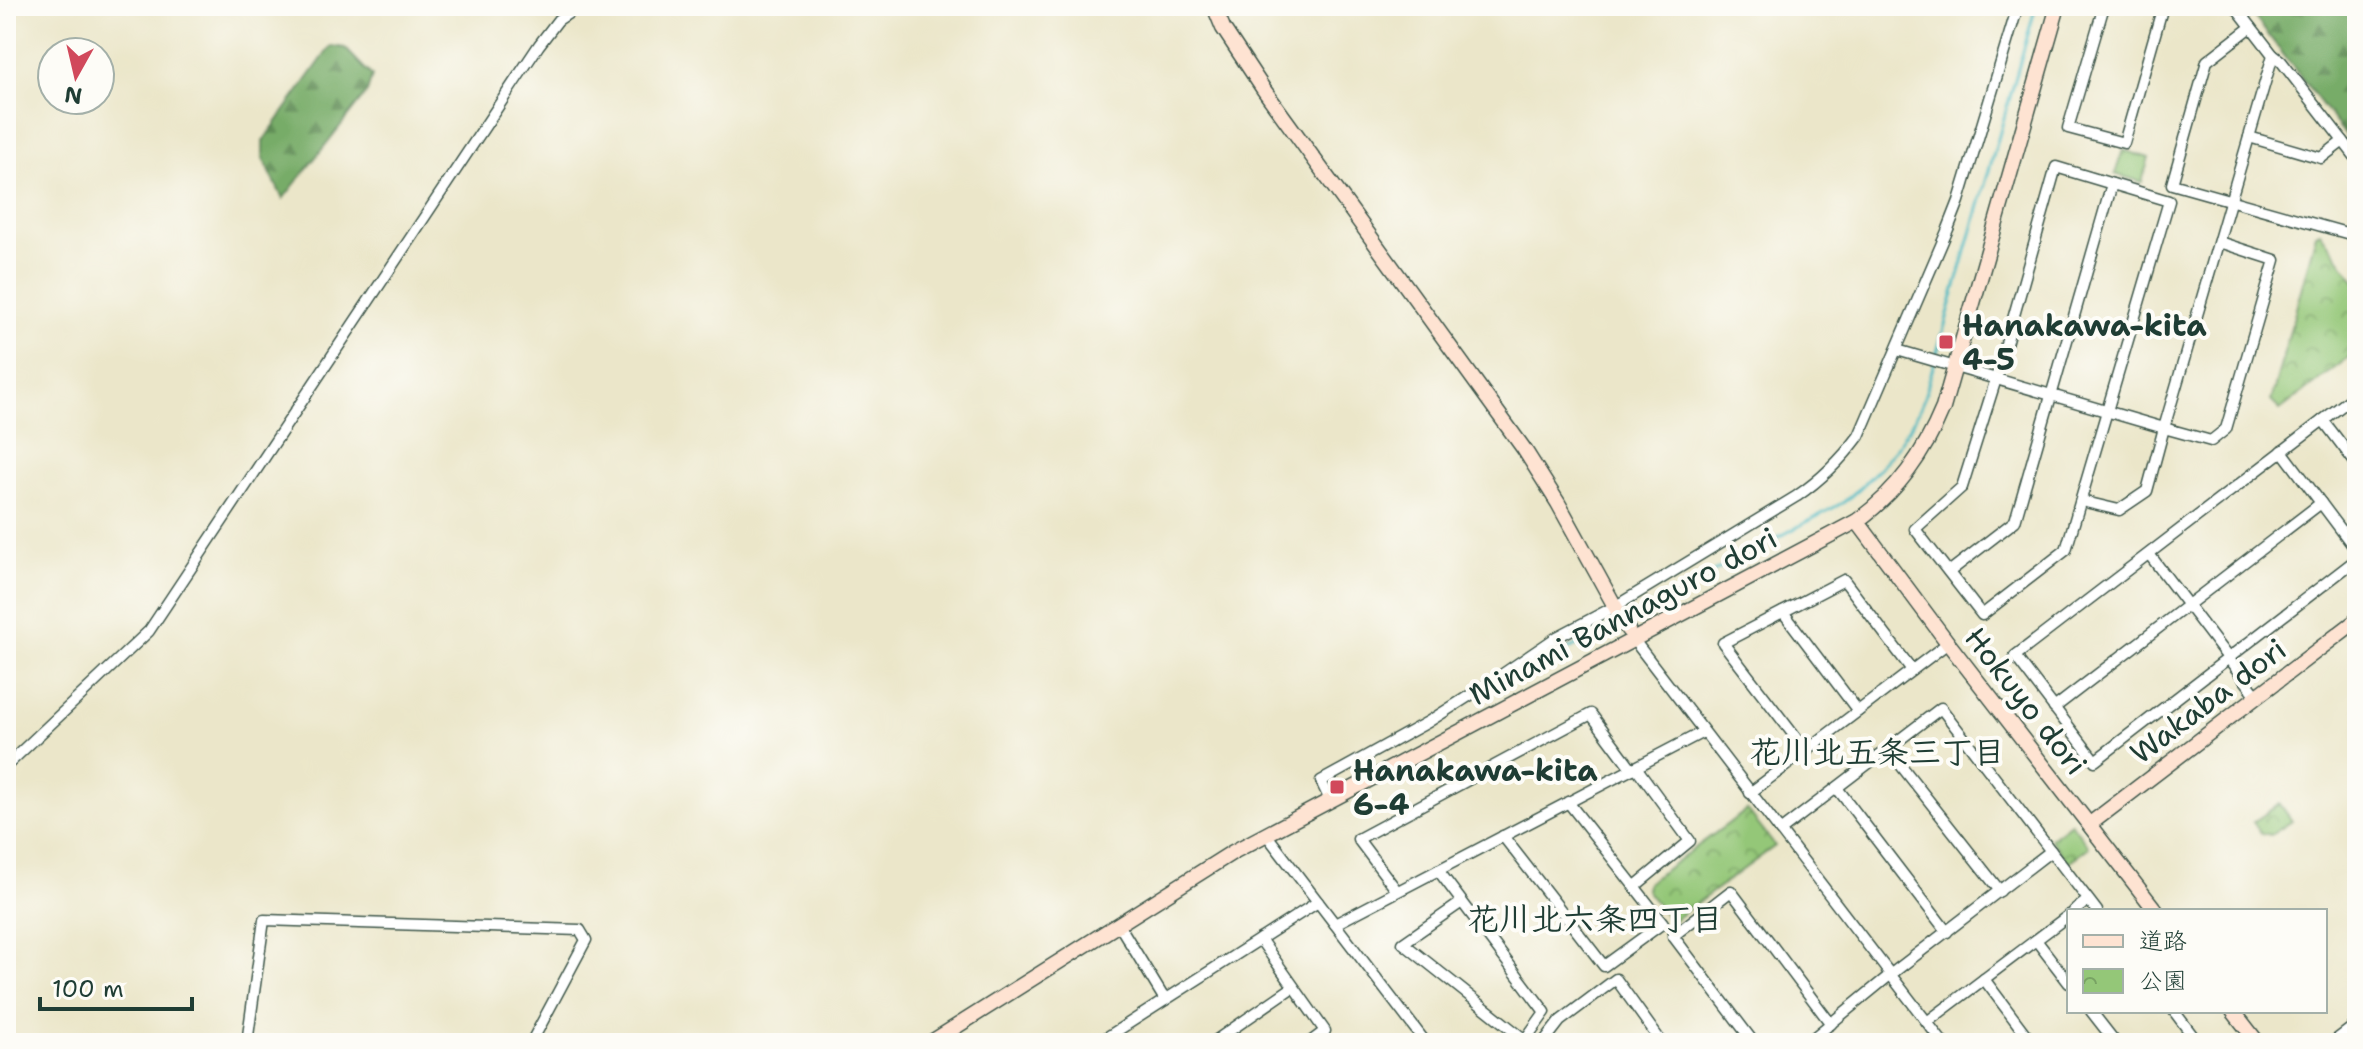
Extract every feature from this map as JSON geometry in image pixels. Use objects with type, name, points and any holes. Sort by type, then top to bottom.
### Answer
[{"type":"street","points":[[6,766],[149,631],[539,45],[558,20],[579,6]]},
{"type":"street","points":[[1214,6],[1223,28],[1264,90],[1524,449],[1558,503],[1630,635],[1927,1022],[1938,1041]]},
{"type":"street","points":[[1330,800],[1321,781],[1428,722],[1557,637],[1618,610],[1819,482],[1839,462],[1859,436],[1959,201],[2018,6]]},
{"type":"street","name":"Minami Bannaguro dori","points":[[930,1043],[1233,852],[1630,635],[1857,521],[1889,495],[1908,474],[1943,408],[1948,365],[2058,6]]},
{"type":"street","points":[[2104,6],[2068,128],[2124,143],[2163,6]]},
{"type":"street","points":[[2235,6],[2357,159]]},
{"type":"street","points":[[2251,27],[2207,61],[2172,184],[2357,236]]},
{"type":"street","points":[[2081,501],[2119,510],[2147,491],[2273,55]]},
{"type":"street","points":[[2249,137],[2321,158],[2343,141]]},
{"type":"street","points":[[2056,167],[2112,184],[2169,201],[2081,501],[2066,550],[1982,615],[1915,529],[1962,487],[2056,167]]},
{"type":"street","points":[[1949,572],[2015,521],[2112,184]]},
{"type":"street","points":[[1897,350],[2211,441],[2226,429],[2275,260],[2219,242]]},
{"type":"street","points":[[2357,394],[2015,656],[2095,761],[2357,559]]},
{"type":"street","points":[[2323,420],[2357,465]]},
{"type":"street","points":[[2282,451],[2357,551]]},
{"type":"street","points":[[2054,708],[2321,503]]},
{"type":"street","name":"Hokuyo dori","points":[[1857,521],[2154,909]]},
{"type":"street","points":[[2149,554],[2257,696]]},
{"type":"street","points":[[1806,751],[1723,643],[1844,580],[1912,670]]},
{"type":"street","points":[[1783,612],[1858,711]]},
{"type":"street","name":"Wakaba dori","points":[[2090,824],[2357,620]]},
{"type":"street","points":[[1750,793],[1948,643]]},
{"type":"street","points":[[1780,831],[1941,708],[2095,909]]},
{"type":"street","points":[[1397,891],[1358,839],[1591,714],[1690,841],[1634,887]]},
{"type":"street","points":[[1335,924],[1703,732]]},
{"type":"street","points":[[1888,749],[2000,891]]},
{"type":"street","points":[[1837,788],[1947,932]]},
{"type":"street","points":[[1503,836],[1604,966],[1663,923],[1568,802]]},
{"type":"street","points":[[1266,834],[1426,1043]]},
{"type":"street","points":[[1807,1043],[2051,851]]},
{"type":"street","points":[[1438,870],[1545,1012],[1525,1040],[1403,943],[1462,902]]},
{"type":"street","points":[[1754,1043],[1673,936],[1731,891],[1831,1024]]},
{"type":"street","points":[[2077,909],[2088,900]]},
{"type":"street","points":[[1098,1043],[1318,902]]},
{"type":"street","points":[[1927,1022],[2067,917]]},
{"type":"street","points":[[247,1043],[264,920],[580,930],[586,940],[531,1043]]},
{"type":"street","points":[[1118,923],[1165,1000]]},
{"type":"street","points":[[1260,939],[1325,1031],[1309,1043]]},
{"type":"street","points":[[2036,940],[2067,980]]},
{"type":"street","points":[[1543,1043],[1560,1021],[1616,979],[1662,1043]]},
{"type":"street","points":[[1984,979],[2032,1043]]},
{"type":"street","points":[[1212,1043],[1293,987]]},
{"type":"street","points":[[2093,1013],[2116,1043]]},
{"type":"street","points":[[2176,1013],[2198,1043]]},
{"type":"street","points":[[2235,1013],[2258,1043]]},
{"type":"street","points":[[2332,1043],[2357,1024]]},
{"type":"green space","points":[[2246,6],[2357,6],[2357,150]]},
{"type":"green space","points":[[331,46],[345,48],[372,76],[367,92],[283,199],[263,158],[263,141]]},
{"type":"green space","points":[[2123,150],[2149,158],[2142,182],[2115,174]]},
{"type":"green space","points":[[2320,232],[2357,283],[2357,351],[2280,410],[2271,401],[2316,234]]},
{"type":"green space","points":[[2280,804],[2292,821],[2271,835],[2261,833],[2253,822]]},
{"type":"green space","points":[[1747,810],[1775,846],[1671,922],[1646,890],[1647,883]]},
{"type":"green space","points":[[2071,823],[2089,847],[2068,863],[2050,839]]},
{"type":"waterway","points":[[1626,619],[1844,502],[1900,443],[1924,398],[2036,6]]},
{"type":"waterway","points":[[1569,649],[1619,623]]},
{"type":"place","name":"Hanakawa-kita 4-5","points":[[1946,342]]},
{"type":"place","name":"Hanakawa-kita 6-4","points":[[1337,787]]},
{"type":"district","name":"花川北五条三丁目","points":[[1877,751]]},
{"type":"district","name":"花川北六条四丁目","points":[[1595,918]]}]
